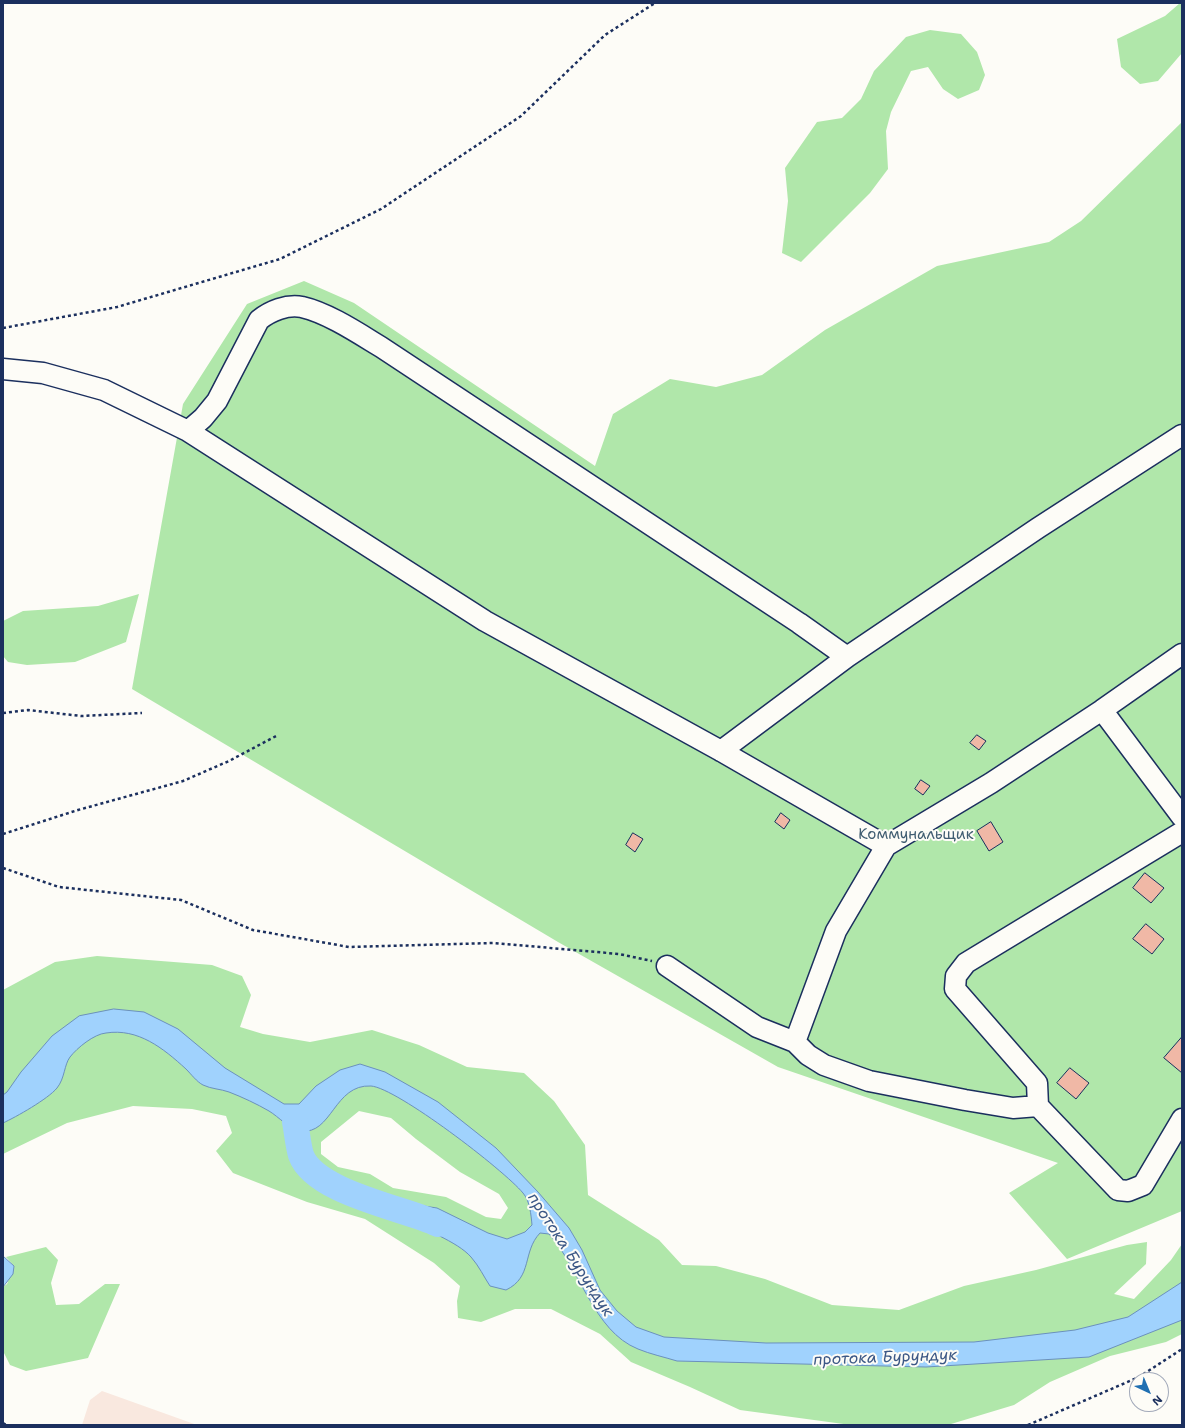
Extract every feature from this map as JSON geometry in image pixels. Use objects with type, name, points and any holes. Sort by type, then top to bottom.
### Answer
[{"type":"street","points":[[188,431],[203,418],[217,401],[259,320],[269,313],[286,308],[301,307],[344,324],[381,347],[793,619],[847,657]]},
{"type":"street","points":[[3,369],[42,373],[104,390],[188,431],[485,621],[720,751],[886,846]]},
{"type":"street","points":[[720,751],[847,657],[1038,528],[1182,436]]},
{"type":"street","points":[[795,1042],[836,931],[886,846],[991,783],[1102,710],[1182,654]]},
{"type":"street","points":[[1102,710],[1182,817]]},
{"type":"street","points":[[1182,832],[966,962],[956,976],[955,989],[1037,1084],[1038,1106],[1118,1190],[1123,1192],[1136,1189],[1143,1184],[1182,1118]]},
{"type":"street","points":[[667,966],[757,1027],[795,1042],[815,1060],[870,1081],[1013,1108],[1038,1106]]},
{"type":"path","points":[[3,328],[117,307],[280,259],[381,209],[521,116],[605,36],[655,3]]},
{"type":"path","points":[[3,713],[28,710],[81,716],[142,713]]},
{"type":"path","points":[[3,834],[78,810],[183,781],[229,761],[278,735]]},
{"type":"path","points":[[3,868],[59,887],[181,900],[253,930],[349,947],[494,943],[619,954],[645,959],[667,966]]},
{"type":"path","points":[[1028,1425],[1139,1377],[1182,1349]]},
{"type":"shaded area","points":[[102,1391],[197,1425],[82,1425],[90,1400]]},
{"type":"green space","points":[[1180,3],[1182,3],[1182,53],[1158,81],[1140,84],[1121,67],[1117,39],[1165,16]]},
{"type":"green space","points":[[930,30],[961,34],[977,52],[985,75],[979,90],[958,99],[943,89],[928,67],[911,71],[891,112],[886,131],[888,169],[870,193],[801,262],[782,253],[788,201],[785,168],[817,122],[842,118],[861,99],[874,71],[906,37]]},
{"type":"green space","name":"Коммунальщик","points":[[1182,122],[1182,1211],[1067,1259],[1009,1193],[1058,1163],[778,1067],[558,942],[132,689],[183,404],[247,304],[304,281],[354,303],[595,466],[613,414],[670,379],[716,387],[762,375],[825,330],[937,266],[1049,242],[1081,221]]},
{"type":"green space","points":[[139,594],[126,642],[75,662],[27,665],[8,662],[3,656],[3,621],[23,611],[98,606]]},
{"type":"green space","points":[[97,956],[212,965],[242,976],[251,995],[240,1027],[263,1034],[310,1042],[372,1030],[419,1045],[467,1067],[524,1073],[554,1101],[585,1145],[588,1195],[659,1240],[682,1265],[716,1266],[765,1279],[832,1305],[899,1310],[964,1286],[1036,1270],[1127,1245],[1147,1242],[1146,1264],[1114,1294],[1134,1299],[1171,1260],[1182,1244],[1182,1334],[1166,1342],[1110,1356],[1050,1382],[1014,1405],[951,1424],[851,1425],[740,1410],[631,1362],[600,1334],[551,1309],[515,1309],[481,1322],[458,1318],[457,1301],[460,1286],[434,1263],[365,1219],[307,1202],[233,1173],[216,1151],[232,1133],[226,1116],[192,1109],[133,1106],[67,1123],[3,1154],[3,990],[55,962]],"holes":[[[359,1111],[391,1118],[460,1172],[499,1194],[508,1208],[501,1219],[486,1217],[446,1197],[393,1188],[370,1174],[338,1167],[321,1154],[321,1142]]]},
{"type":"green space","points":[[46,1247],[58,1260],[51,1283],[56,1305],[79,1304],[105,1284],[120,1284],[88,1358],[26,1371],[10,1365],[3,1351],[3,1287],[7,1284],[14,1266],[6,1257]]},
{"type":"water","name":"протока Бурундук","points":[[114,1009],[144,1012],[178,1029],[225,1068],[284,1104],[299,1104],[316,1086],[340,1070],[360,1064],[385,1072],[438,1102],[496,1148],[538,1192],[569,1228],[582,1250],[600,1290],[617,1311],[636,1327],[664,1337],[766,1343],[974,1342],[1075,1330],[1128,1317],[1182,1282],[1182,1320],[1089,1357],[926,1367],[677,1361],[652,1354],[638,1349],[623,1340],[609,1328],[588,1298],[560,1248],[549,1234],[540,1233],[534,1240],[524,1271],[514,1285],[506,1290],[490,1286],[471,1257],[465,1251],[404,1217],[405,1210],[411,1204],[437,1208],[488,1233],[507,1239],[525,1232],[532,1225],[530,1208],[527,1200],[523,1193],[512,1182],[450,1132],[403,1100],[384,1090],[371,1086],[359,1088],[349,1093],[341,1100],[320,1125],[311,1130],[301,1131],[292,1128],[269,1111],[249,1101],[229,1092],[203,1085],[168,1054],[149,1041],[129,1034],[118,1032],[106,1033],[91,1039],[73,1053],[68,1060],[60,1084],[53,1092],[16,1117],[3,1123],[3,1095],[52,1036],[79,1016]]},
{"type":"water","points":[[3,1256],[14,1266],[13,1274],[3,1287]]},
{"type":"building","points":[[977,735],[986,741],[979,750],[970,743]]},
{"type":"building","points":[[921,780],[930,786],[923,795],[915,789]]},
{"type":"building","points":[[781,813],[790,820],[784,829],[775,822]]},
{"type":"building","points":[[991,822],[1003,842],[989,851],[977,831]]},
{"type":"building","points":[[633,833],[643,839],[635,852],[626,845]]},
{"type":"building","points":[[1145,873],[1164,888],[1151,903],[1133,888]]},
{"type":"building","points":[[1146,924],[1164,939],[1152,954],[1133,939]]},
{"type":"building","points":[[1182,1037],[1182,1073],[1164,1058]]},
{"type":"building","points":[[1070,1068],[1089,1083],[1076,1099],[1057,1083]]},
{"type":"waterway","points":[[295,1122],[301,1155],[310,1168],[324,1180],[362,1198],[438,1224]]}]
